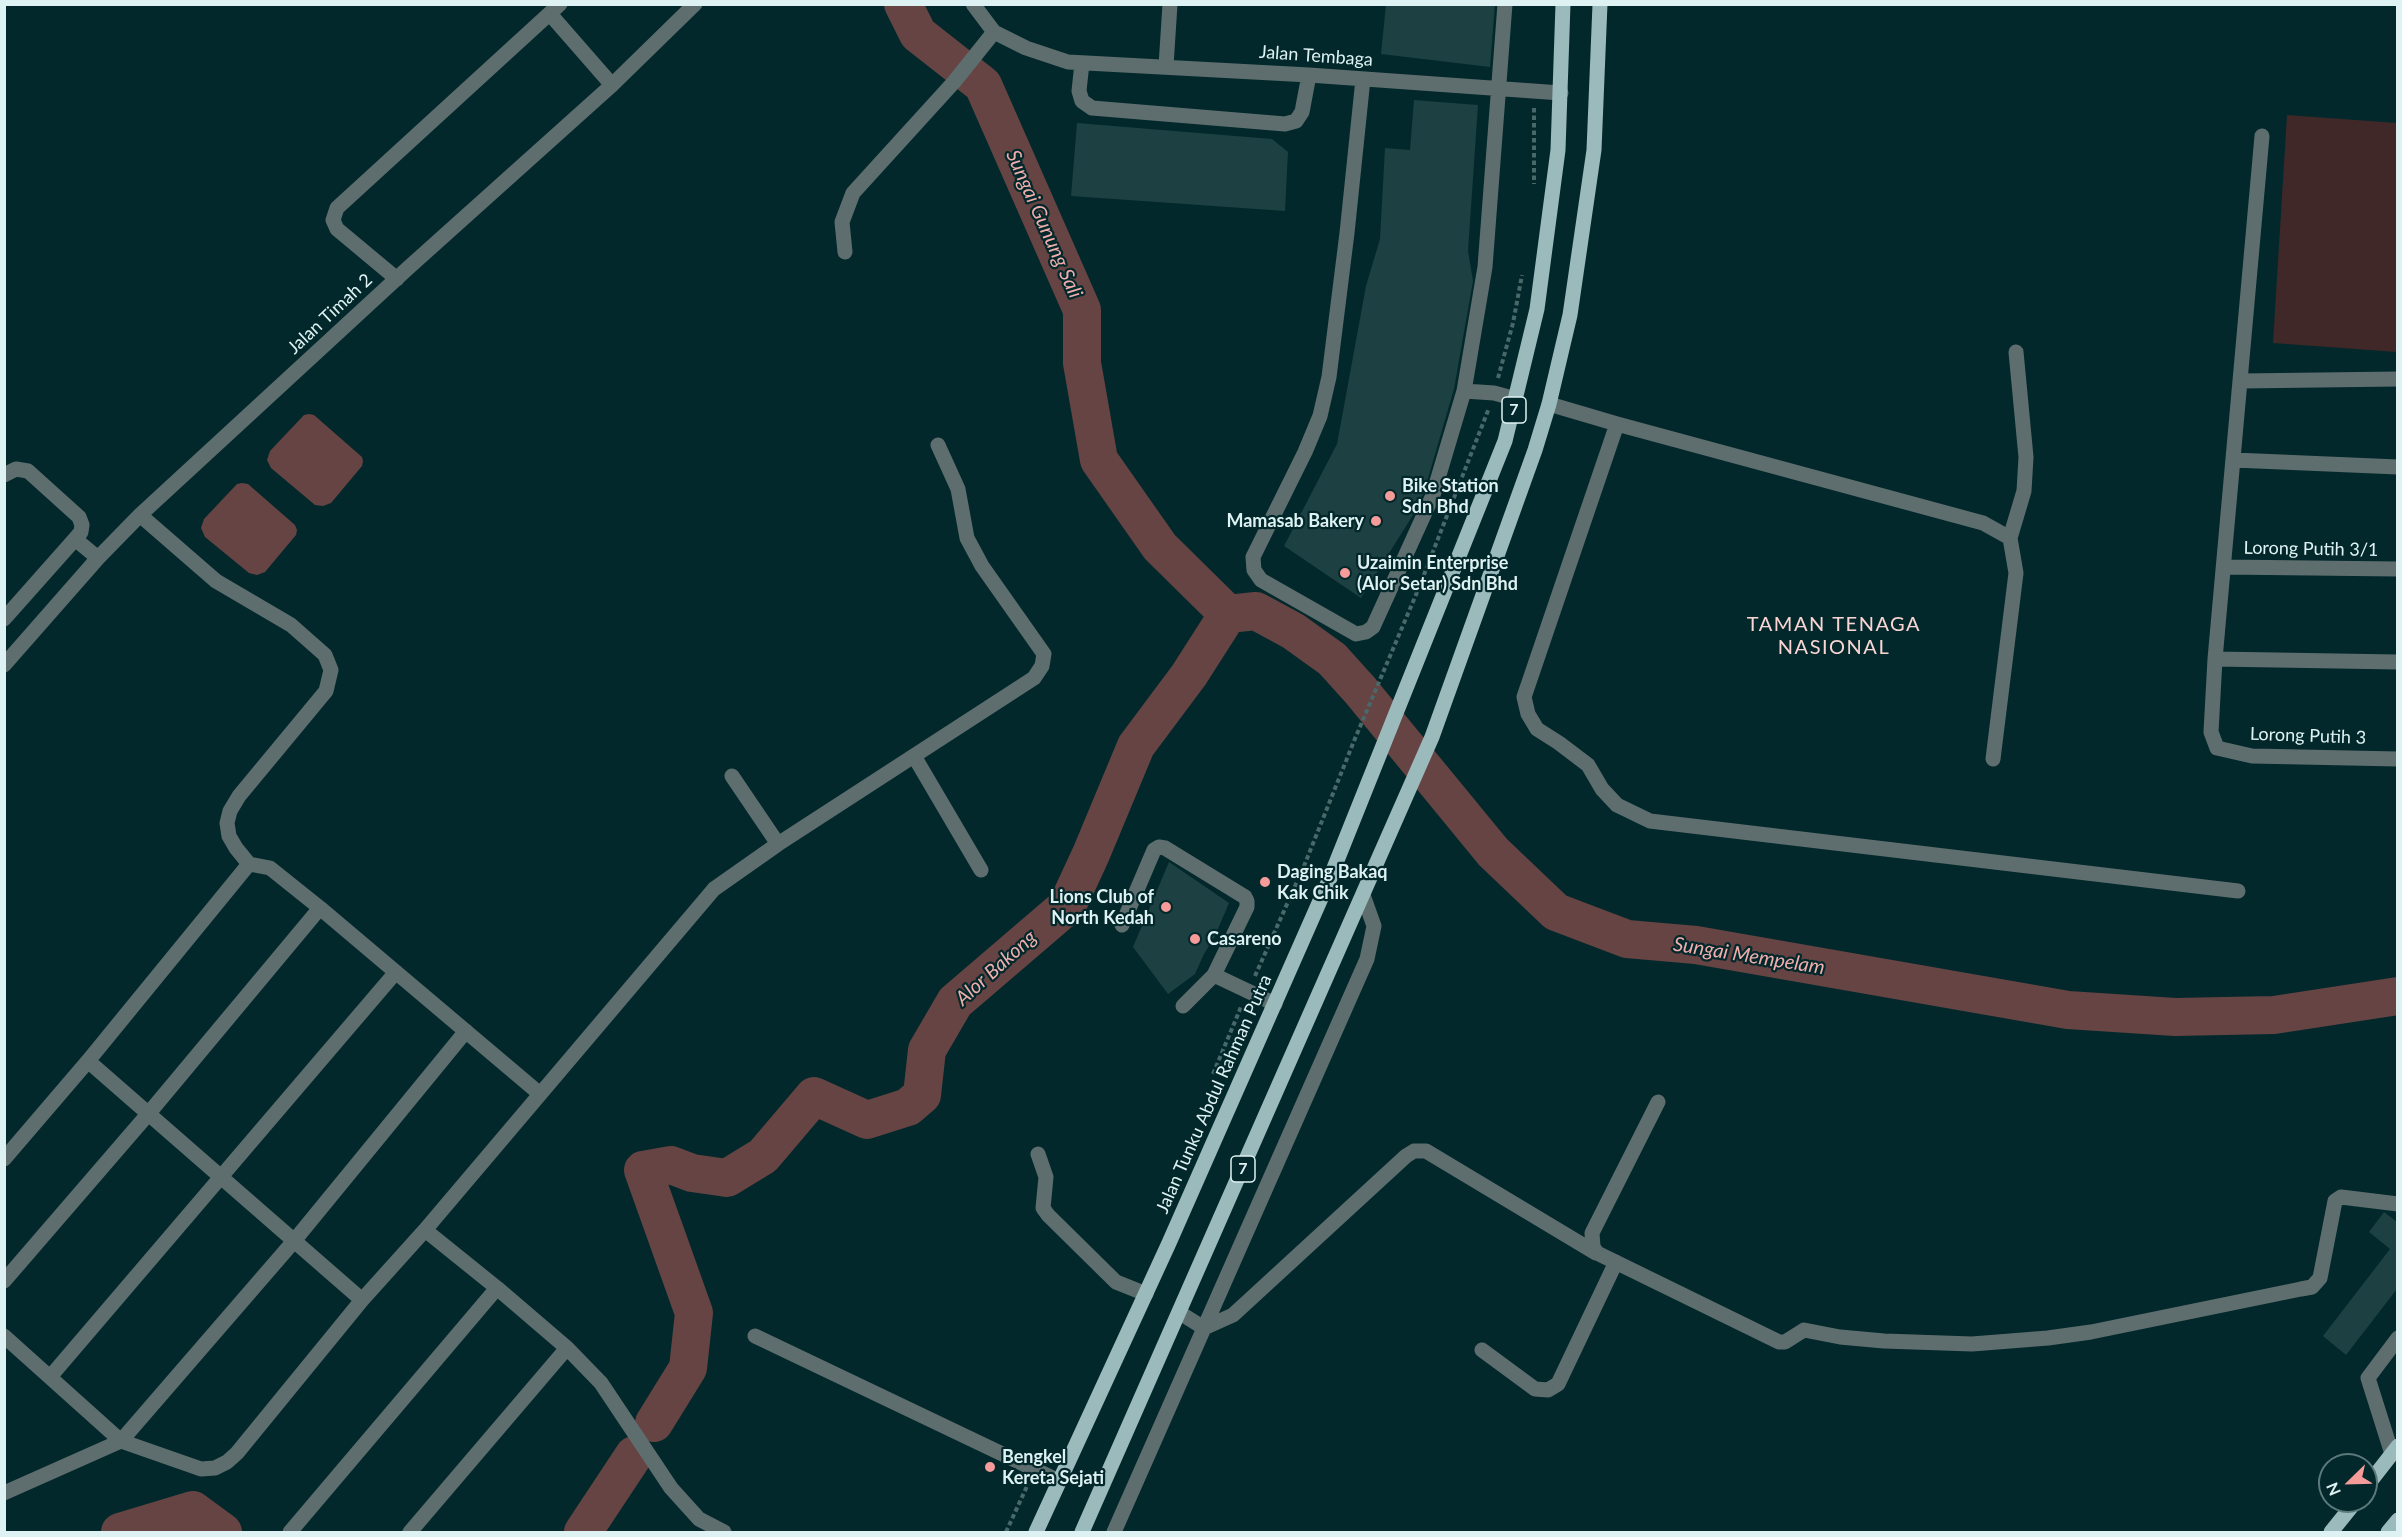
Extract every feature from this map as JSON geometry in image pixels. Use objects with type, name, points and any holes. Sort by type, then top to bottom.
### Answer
[{"type":"main road","name":"Jalan Tunku Abdul Rahman Putra","points":[[1036,1533],[1146,1294],[1330,878],[1505,441],[1537,309],[1558,150],[1563,4]]},
{"type":"main road","name":"7","points":[[1082,1533],[1432,737],[1549,404],[1570,315],[1594,150],[1600,4]]},
{"type":"main road","points":[[2378,1472],[2395,1450]]},
{"type":"main road","points":[[2331,1533],[2347,1513]]},
{"type":"main road","points":[[2388,1533],[2397,1520]]},
{"type":"street","name":"Jalan Timah 2","points":[[4,665],[98,558],[140,515],[612,85],[695,4]]},
{"type":"street","points":[[845,252],[842,222],[854,193],[954,82],[994,32],[973,4]]},
{"type":"street","points":[[1166,66],[1170,4]]},
{"type":"street","points":[[1363,79],[1329,377],[1320,416],[1305,452],[1253,557],[1254,570],[1261,580],[1356,634],[1366,632],[1373,627],[1433,495],[1464,391],[1485,267],[1505,4]]},
{"type":"street","points":[[397,279],[337,229],[333,220],[337,208],[555,9],[612,85]]},
{"type":"street","name":"Jalan Tembaga","points":[[994,32],[1026,48],[1075,62],[1309,75],[1561,93]]},
{"type":"street","points":[[1075,62],[1082,101],[1092,108],[1285,124],[1296,121],[1302,112],[1309,75]]},
{"type":"street","points":[[2262,136],[2215,659],[2397,662]]},
{"type":"street","points":[[1993,759],[2016,573],[2010,538],[2024,491],[2026,457],[2016,352]]},
{"type":"street","points":[[2241,381],[2397,379]]},
{"type":"street","points":[[1464,391],[1494,393],[1516,399]]},
{"type":"street","points":[[1549,404],[1983,523],[2010,538]]},
{"type":"street","points":[[1617,424],[1524,697],[1528,714],[1537,729],[1560,743],[1588,765],[1602,789],[1617,805],[1650,821],[2238,891]]},
{"type":"street","points":[[4,1336],[121,1441],[201,1469],[215,1468],[227,1462],[714,889],[778,844],[1034,678],[1042,666],[1044,654],[982,566],[966,538],[958,489],[938,445]]},
{"type":"street","points":[[2234,460],[2397,467]]},
{"type":"street","points":[[4,474],[16,469],[28,471],[79,517],[82,525],[81,532],[4,619]]},
{"type":"street","points":[[140,515],[216,581],[291,625],[324,655],[331,670],[326,691],[239,796],[230,811],[227,823],[229,836],[249,864],[270,868],[540,1094]]},
{"type":"street","points":[[75,539],[98,558]]},
{"type":"street","name":"Lorong Putih 3/1","points":[[2224,567],[2397,569]]},
{"type":"street","name":"Lorong Putih 3","points":[[2215,659],[2211,732],[2217,748],[2252,756],[2397,759]]},
{"type":"street","points":[[914,756],[981,870]]},
{"type":"street","points":[[732,776],[778,844]]},
{"type":"street","points":[[1122,925],[1154,850],[1159,847],[1165,848],[1245,897],[1247,907],[1214,975],[1183,1006]]},
{"type":"street","points":[[4,1159],[88,1061],[249,864]]},
{"type":"street","points":[[1114,1533],[1367,959],[1374,926],[1363,895]]},
{"type":"street","points":[[4,1281],[149,1113],[320,908]]},
{"type":"street","points":[[50,1377],[396,972]]},
{"type":"street","points":[[1214,975],[1275,1004]]},
{"type":"street","points":[[4,1493],[121,1441],[294,1241],[466,1031]]},
{"type":"street","points":[[88,1061],[363,1300]]},
{"type":"street","points":[[1597,1253],[1591,1240],[1592,1233],[1658,1102]]},
{"type":"street","points":[[1204,1328],[1233,1315],[1414,1150],[1426,1151],[1597,1253],[1779,1342],[1785,1342],[1804,1330],[1840,1337],[1884,1341],[2010,1342],[2091,1332],[2312,1287],[2320,1278],[2335,1201],[2342,1197],[2397,1204]]},
{"type":"street","points":[[1038,1154],[1046,1178],[1043,1208],[1048,1215],[1116,1282],[1146,1294]]},
{"type":"street","points":[[424,1230],[567,1348],[601,1383],[670,1488],[699,1519],[724,1533]]},
{"type":"street","points":[[1482,1350],[1534,1389],[1548,1390],[1558,1384],[1616,1262]]},
{"type":"street","points":[[290,1533],[497,1288]]},
{"type":"street","points":[[1179,1313],[1204,1328]]},
{"type":"street","points":[[755,1336],[1059,1482]]},
{"type":"street","points":[[2395,1450],[2368,1378],[2397,1338]]},
{"type":"street","points":[[410,1533],[567,1348]]},
{"type":"path","points":[[1213,1074],[1304,866],[1380,679]]},
{"type":"path","points":[[1006,1533],[1034,1470]]},
{"type":"shaded area","points":[[2287,115],[2397,123],[2397,352],[2273,343]]},
{"type":"shaded area","points":[[304,415],[314,415],[362,457],[363,461],[362,466],[331,503],[323,506],[315,505],[271,468],[267,460],[270,451]]},
{"type":"shaded area","points":[[237,484],[248,484],[295,525],[297,530],[296,535],[265,572],[257,575],[249,573],[205,537],[201,528],[204,519]]},
{"type":"building","points":[[1386,4],[1495,4],[1490,67],[1381,54]]},
{"type":"building","points":[[1414,100],[1478,105],[1468,251],[1473,281],[1454,389],[1424,492],[1413,515],[1361,598],[1284,546],[1337,444],[1366,286],[1380,239],[1385,148],[1410,150]]},
{"type":"building","points":[[1077,123],[1272,139],[1288,152],[1285,211],[1071,196]]},
{"type":"building","points":[[1169,862],[1229,903],[1195,974],[1168,994],[1133,947]]},
{"type":"building","points":[[2384,1212],[2397,1222],[2397,1289],[2346,1355],[2323,1336],[2390,1249],[2369,1232]]},
{"type":"waterway","name":"Sungai Gunung Sali","points":[[903,4],[918,34],[983,85],[1082,310],[1082,363],[1099,460],[1160,547],[1228,614]]},
{"type":"waterway","name":"Sungai Mempelam","points":[[1228,614],[1256,611],[1293,631],[1332,659],[1493,852],[1556,912],[1627,939],[1696,945],[2068,1010],[2175,1017],[2274,1015],[2398,996]]},
{"type":"waterway","name":"Alor Bakong","points":[[654,1423],[688,1368],[694,1313],[643,1170],[671,1165],[692,1173],[727,1178],[763,1156],[814,1096],[867,1120],[908,1107],[922,1095],[927,1050],[955,1002],[1067,906],[1136,746],[1189,675],[1228,614]]},
{"type":"waterway","name":"Alor Bakong","points":[[583,1532],[634,1455]]},
{"type":"waterway","name":"Alor Bakong","points":[[120,1532],[193,1510],[223,1532]]},
{"type":"place","name":"Bike Station Sdn Bhd","points":[[1390,496]]},
{"type":"place","name":"Mamasab Bakery","points":[[1376,521]]},
{"type":"place","name":"Uzaimin Enterprise (Alor Setar) Sdn Bhd","points":[[1345,573]]},
{"type":"place","name":"Daging Bakaq Kak Chik","points":[[1265,882]]},
{"type":"place","name":"Lions Club of North Kedah","points":[[1166,907]]},
{"type":"place","name":"Casareno","points":[[1195,939]]},
{"type":"place","name":"Bengkel Kereta Sejati","points":[[990,1467]]},
{"type":"district","name":"TAMAN TENAGA NASIONAL","points":[[1834,636]]}]
